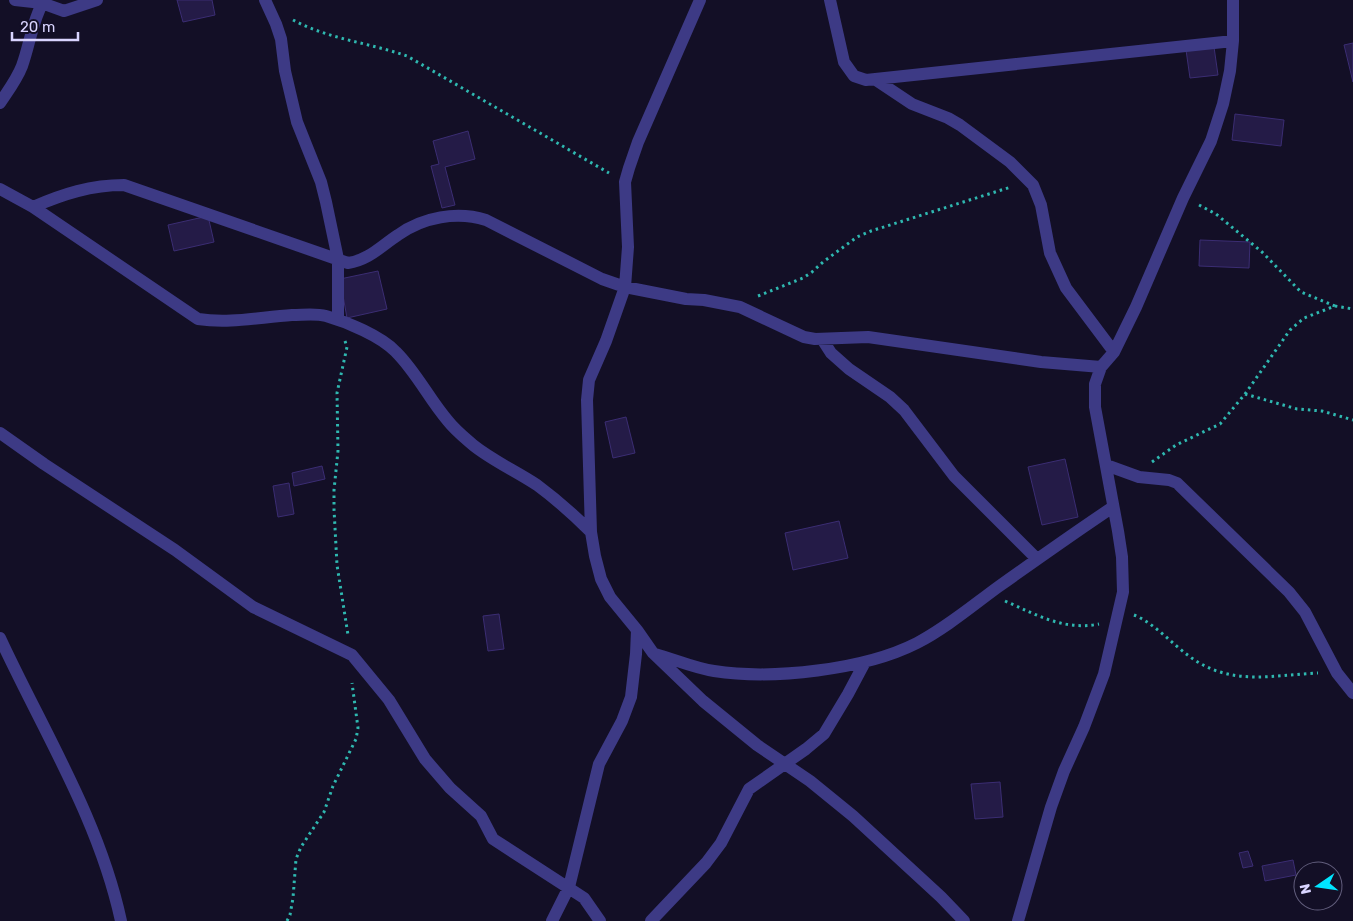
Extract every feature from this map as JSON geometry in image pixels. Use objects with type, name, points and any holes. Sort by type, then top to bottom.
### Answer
[{"type":"street","points":[[16,0],[43,2],[64,11],[97,0]]},
{"type":"street","points":[[265,0],[281,38],[285,71],[297,122],[321,182],[338,260],[338,320]]},
{"type":"street","points":[[700,0],[638,142],[625,182],[628,247],[625,287],[606,341],[589,380],[587,400],[591,532],[601,579],[610,597],[653,653],[703,702],[757,745],[810,781],[853,816],[941,897],[964,921]]},
{"type":"street","points":[[830,0],[844,62],[854,76],[866,80],[1233,41]]},
{"type":"street","points":[[1018,921],[1051,807],[1064,770],[1084,727],[1104,674],[1123,592],[1118,531],[1112,507],[1095,407],[1094,384],[1101,367],[1114,352],[1136,307],[1183,198],[1211,140],[1223,104],[1233,41],[1233,0]]},
{"type":"street","points":[[0,103],[22,67],[31,31],[43,2]]},
{"type":"street","points":[[876,80],[912,104],[948,118],[960,125],[1010,162],[1033,185],[1039,198],[1050,253],[1060,278],[1114,352]]},
{"type":"street","points":[[32,207],[68,192],[108,185],[124,185],[348,263],[363,259],[416,223],[450,216],[472,216],[486,220],[602,278],[625,287],[740,307],[804,337],[822,339],[868,338],[1041,362],[1101,367]]},
{"type":"street","points":[[0,189],[32,207],[198,319],[217,322],[312,314],[338,320],[378,338],[395,350],[448,421],[473,444],[493,459],[535,484],[567,509],[591,532]]},
{"type":"street","points":[[822,339],[831,353],[849,369],[890,397],[904,410],[954,476],[1037,559]]},
{"type":"street","points":[[0,433],[175,550],[253,607],[352,655],[393,706],[425,759],[450,788],[481,816],[493,839],[570,887],[584,898],[600,921]]},
{"type":"street","points":[[1106,465],[1139,478],[1169,480],[1177,483],[1289,592],[1305,612],[1337,673],[1353,693]]},
{"type":"street","points":[[653,653],[712,670],[746,674],[797,672],[865,662],[897,652],[918,643],[942,628],[1112,507]]},
{"type":"street","points":[[552,921],[570,887],[599,764],[622,721],[631,698],[637,630]]},
{"type":"street","points":[[0,638],[74,787],[93,830],[115,896],[120,921]]},
{"type":"street","points":[[651,921],[706,863],[721,843],[749,789],[786,764],[824,734],[865,662]]},
{"type":"path","points":[[289,18],[307,28],[322,33],[407,56],[625,182]]},
{"type":"path","points":[[740,307],[762,294],[803,278],[857,237],[1028,181]]},
{"type":"path","points":[[1183,198],[1216,214],[1229,224],[1262,252],[1301,292],[1336,306],[1353,309]]},
{"type":"path","points":[[1139,478],[1153,460],[1176,445],[1220,424],[1245,394],[1290,330],[1304,318],[1336,306]]},
{"type":"path","points":[[287,921],[293,898],[296,859],[301,847],[324,812],[333,786],[356,740],[358,728],[352,691],[352,655],[337,566],[334,509],[338,451],[337,393],[347,347],[338,320]]},
{"type":"path","points":[[1245,394],[1297,409],[1322,411],[1353,420]]},
{"type":"path","points":[[989,594],[1069,626],[1082,627],[1116,620],[1131,614],[1208,668],[1238,677],[1318,672],[1337,673]]},
{"type":"building","points":[[177,0],[212,0],[215,15],[183,22]]},
{"type":"building","points":[[1353,43],[1353,82],[1344,45]]},
{"type":"building","points":[[1214,47],[1218,75],[1190,78],[1186,50]]},
{"type":"building","points":[[1235,114],[1284,120],[1281,146],[1232,140]]},
{"type":"building","points":[[468,131],[475,159],[445,167],[455,205],[442,208],[431,166],[439,164],[433,141]]},
{"type":"building","points":[[208,216],[214,242],[174,251],[168,225]]},
{"type":"building","points":[[1200,240],[1250,242],[1249,268],[1199,266]]},
{"type":"building","points":[[378,271],[387,309],[347,318],[340,279]]},
{"type":"building","points":[[626,417],[635,453],[613,458],[605,422]]},
{"type":"building","points":[[1065,459],[1078,517],[1042,525],[1028,467]]},
{"type":"building","points":[[322,466],[325,479],[294,486],[292,473]]},
{"type":"building","points":[[289,483],[294,514],[278,517],[273,486]]},
{"type":"building","points":[[839,521],[848,558],[793,570],[785,533]]},
{"type":"building","points":[[499,614],[504,649],[488,651],[483,616]]},
{"type":"building","points":[[1000,782],[1003,817],[975,819],[971,784]]},
{"type":"building","points":[[1248,851],[1253,866],[1243,868],[1239,853]]},
{"type":"building","points":[[1293,860],[1293,876],[1265,881],[1262,866]]}]
